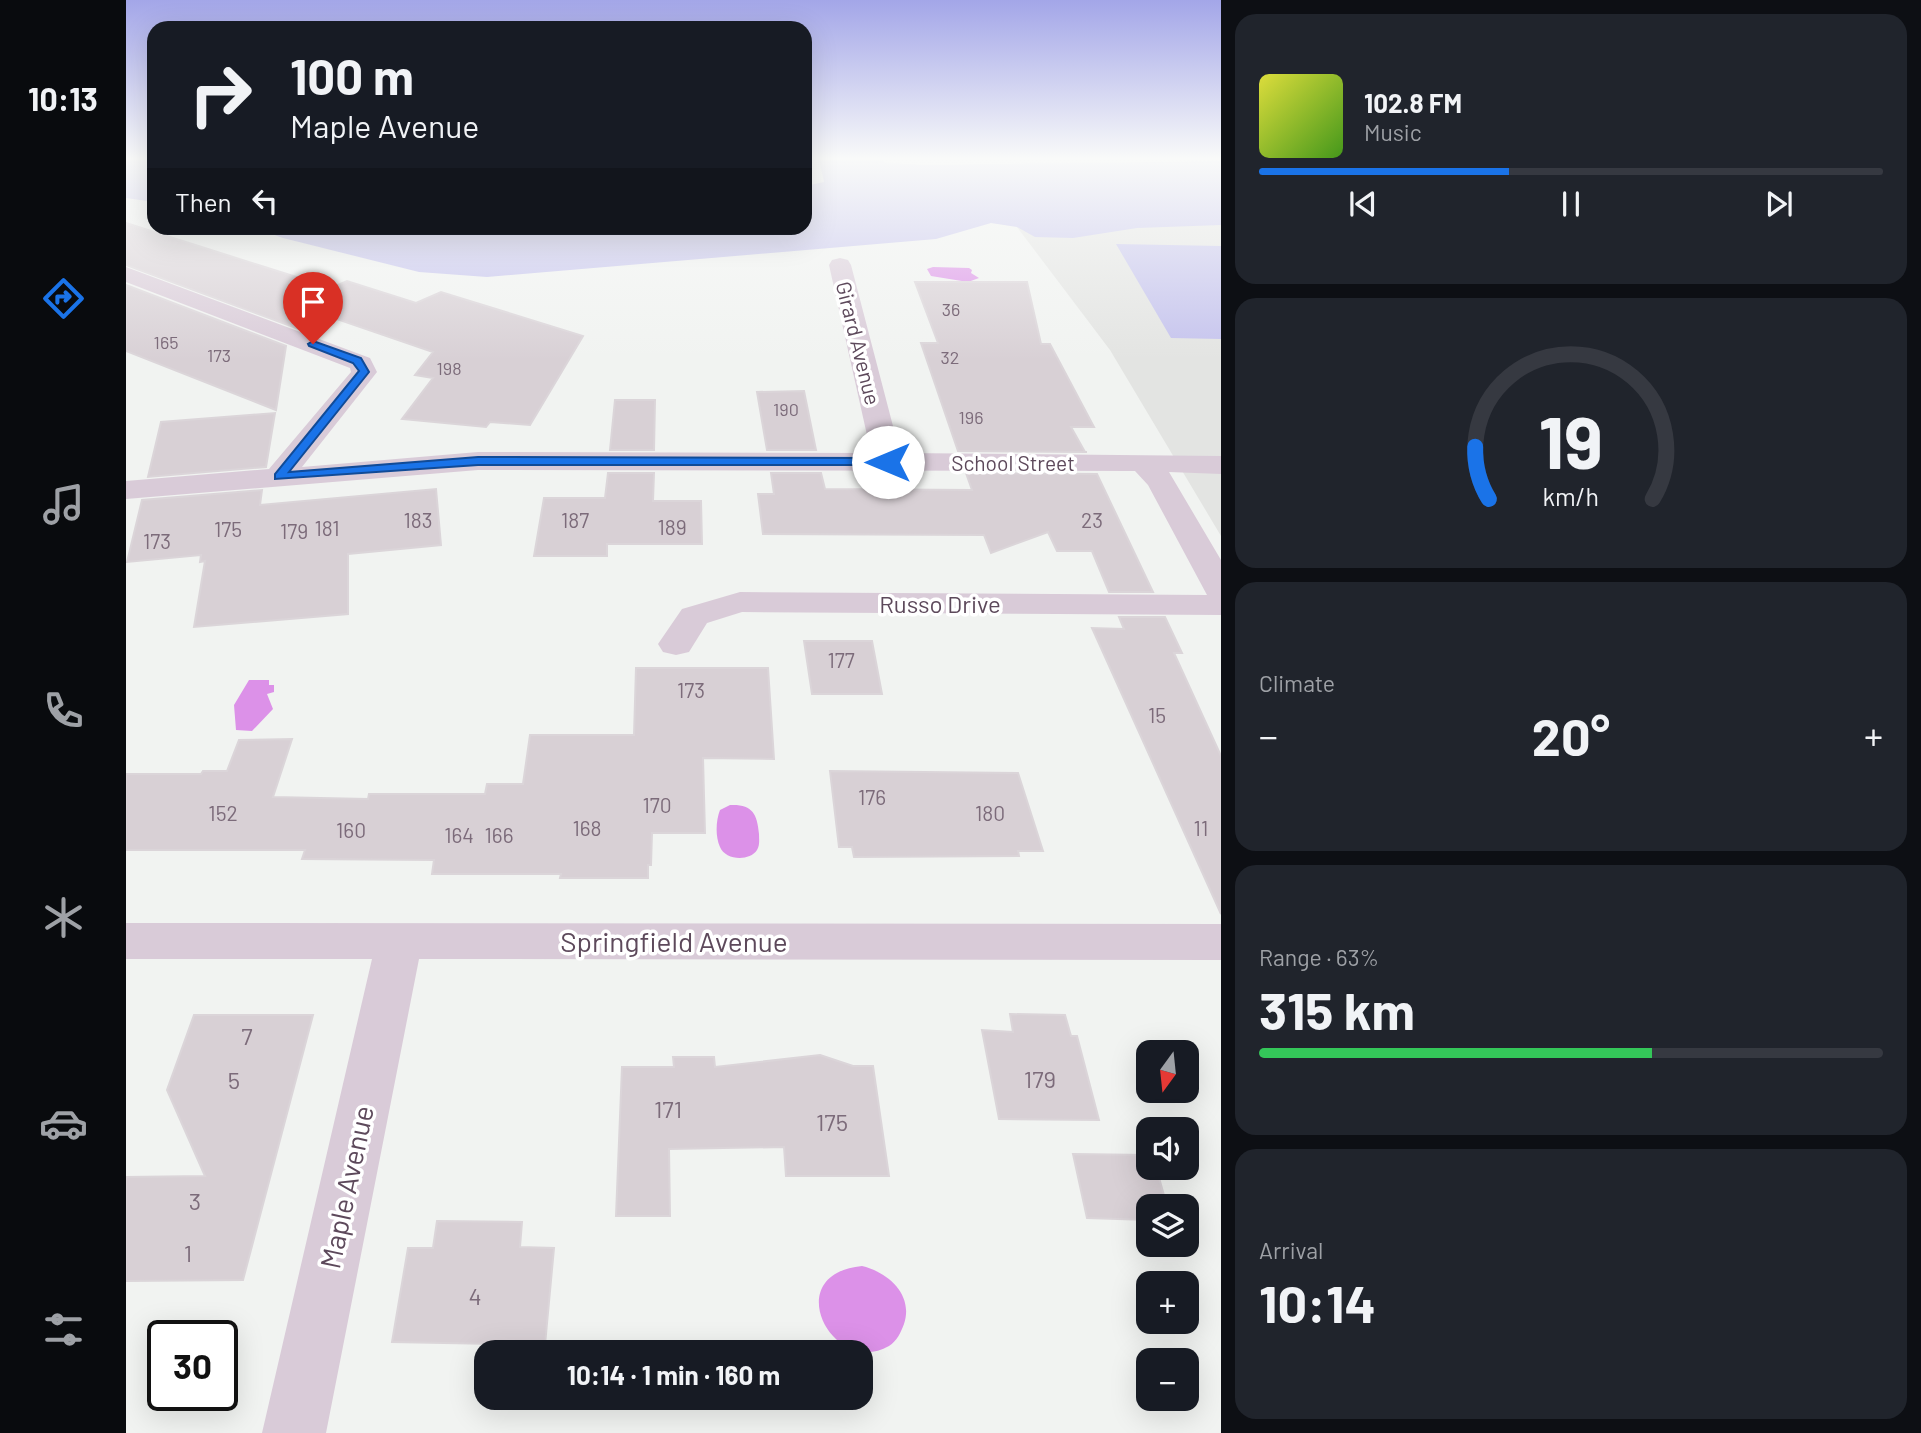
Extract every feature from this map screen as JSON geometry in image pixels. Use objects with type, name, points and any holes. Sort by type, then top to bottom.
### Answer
[{"type":"street","name":"Girard Avenue","points":[[839,265],[888,462]]},
{"type":"street","points":[[126,274],[361,363],[364,372],[358,381],[279,476]]},
{"type":"street","name":"School Street","points":[[126,489],[478,461],[1221,465]]},
{"type":"street","points":[[1145,464],[1207,541],[1221,590]]},
{"type":"street","name":"Russo Drive","points":[[676,644],[694,616],[740,602],[1221,606]]},
{"type":"street","name":"Springfield Avenue","points":[[126,941],[1221,942]]},
{"type":"street","name":"Maple Avenue","points":[[294,1433],[399,941]]},
{"type":"shaded area","points":[[812,226],[981,226],[936,239],[487,277],[419,272],[275,235],[812,235]]},
{"type":"shaded area","points":[[1010,226],[1197,226],[1137,228],[1073,238],[1035,237]]},
{"type":"shaded area","points":[[1016,226],[1221,226],[1221,536],[1110,350]]},
{"type":"shaded area","points":[[1116,244],[1221,246],[1221,339],[1171,338]]},
{"type":"shaded area","points":[[969,268],[971,273],[979,278],[968,282],[931,276],[927,269]]},
{"type":"shaded area","points":[[249,680],[269,680],[269,685],[274,685],[274,692],[267,694],[273,709],[252,731],[236,730],[234,705]]},
{"type":"shaded area","points":[[730,805],[748,808],[757,820],[759,846],[753,854],[743,858],[727,855],[718,843],[720,810]]},
{"type":"shaded area","points":[[862,1266],[881,1273],[902,1294],[906,1313],[903,1327],[889,1346],[873,1351],[873,1340],[838,1340],[834,1337],[823,1321],[819,1303],[823,1286],[837,1273]]},
{"type":"building","points":[[126,226],[135,226],[147,230],[147,235],[164,235],[331,288],[347,281],[416,303],[441,292],[583,336],[530,425],[490,422],[486,427],[402,419],[433,378],[415,375],[433,352],[334,318],[304,331],[126,265]]},
{"type":"building","points":[[915,282],[1027,282],[1041,344],[1050,344],[1094,427],[1071,427],[1085,452],[958,451],[921,343],[938,343]]},
{"type":"building","points":[[126,285],[286,346],[276,410],[126,351]]},
{"type":"building","points":[[804,391],[816,450],[767,450],[757,392]]},
{"type":"building","points":[[615,400],[655,400],[654,450],[610,450]]},
{"type":"building","points":[[275,413],[266,467],[148,477],[161,422]]},
{"type":"building","points":[[608,473],[654,473],[653,501],[701,501],[702,544],[607,544],[607,556],[534,556],[544,498],[605,498]]},
{"type":"building","points":[[771,473],[821,473],[825,489],[972,490],[966,473],[1097,474],[1153,592],[1109,592],[1092,551],[1057,551],[1048,532],[991,553],[984,535],[763,534],[758,494],[774,494]]},
{"type":"building","points":[[436,489],[441,545],[348,554],[348,614],[194,627],[205,561],[200,562],[201,555],[127,562],[142,500],[262,490],[260,505]]},
{"type":"building","points":[[1119,617],[1165,617],[1182,653],[1174,653],[1221,756],[1221,914],[1092,628],[1124,629]]},
{"type":"building","points":[[804,641],[872,641],[882,694],[812,694]]},
{"type":"building","points":[[636,668],[768,668],[774,759],[703,758],[705,833],[652,833],[648,878],[560,878],[561,874],[432,874],[434,860],[302,859],[305,850],[126,850],[126,774],[201,774],[203,771],[227,771],[239,740],[292,739],[273,797],[368,799],[369,794],[485,794],[487,784],[523,784],[530,735],[634,735]]},
{"type":"building","points":[[830,771],[1018,773],[1043,851],[1018,851],[1019,856],[854,857],[852,847],[839,847]]},
{"type":"building","points":[[1010,1014],[1065,1015],[1071,1036],[1077,1036],[1099,1120],[999,1119],[982,1030],[1013,1032]]},
{"type":"building","points":[[194,1015],[313,1015],[243,1280],[126,1281],[126,1177],[205,1176],[167,1090]]},
{"type":"building","points":[[820,1055],[853,1066],[873,1066],[889,1176],[786,1176],[784,1147],[669,1149],[670,1216],[616,1216],[622,1067],[674,1067],[673,1057],[714,1057],[715,1067]]},
{"type":"building","points":[[1073,1154],[1136,1155],[1136,1180],[1160,1180],[1164,1194],[1136,1194],[1136,1220],[1087,1218]]},
{"type":"building","points":[[437,1221],[522,1222],[520,1247],[554,1248],[545,1340],[474,1340],[474,1344],[392,1342],[408,1248],[433,1248]]},
{"type":"route","points":[[313,344],[361,363],[364,372],[279,476],[478,461],[888,462]]}]
